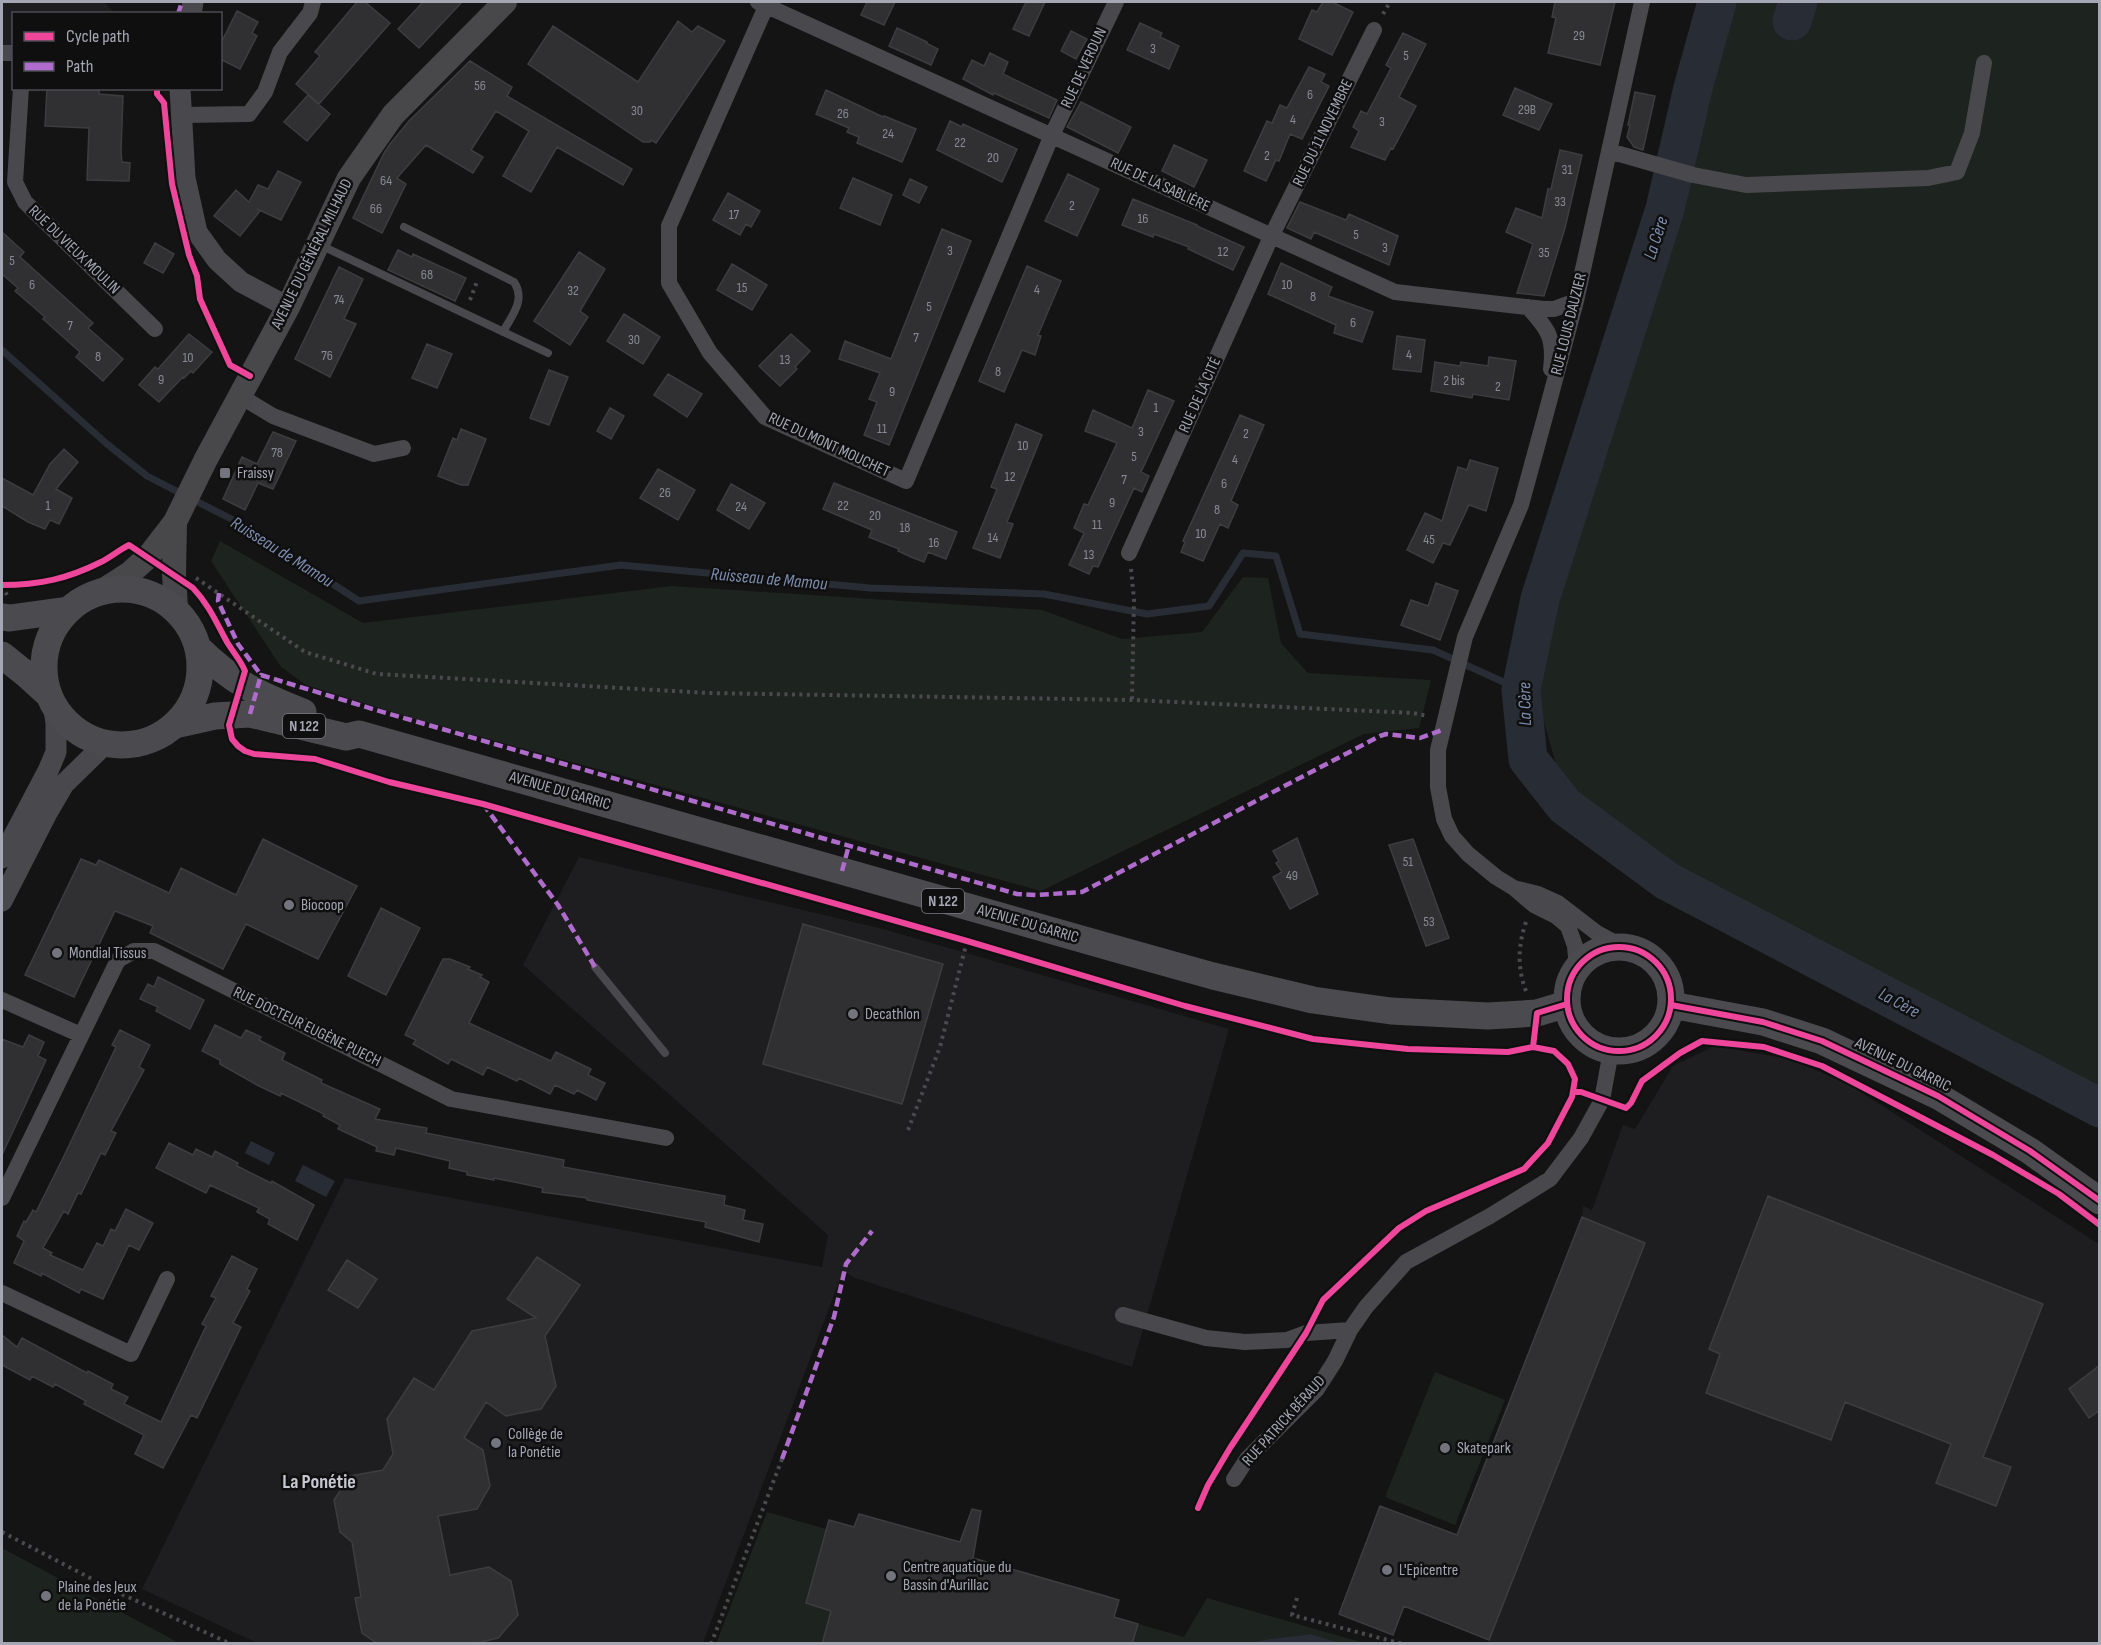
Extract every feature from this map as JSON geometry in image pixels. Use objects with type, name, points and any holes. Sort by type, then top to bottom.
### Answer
[{"type":"main road","name":"AVENUE DU GÉNÉRAL MILHAUD","points":[[102,591],[130,573],[148,557],[175,522],[288,307],[349,178],[393,115],[505,2]]},
{"type":"main road","points":[[175,522],[176,609]]},
{"type":"main road","points":[[122,588],[142,591],[160,598],[176,609],[190,628],[198,648],[200,672],[195,698],[179,724],[149,741],[127,746],[105,744],[84,737],[69,726],[57,712],[44,673],[45,650],[54,628],[68,610],[84,598],[102,591],[122,588]]},
{"type":"main road","points":[[2,617],[10,618],[68,610]]},
{"type":"main road","name":"AVENUE DU GARRIC","points":[[198,648],[224,673],[241,685],[291,707],[349,725],[359,734],[1213,976],[1313,1000],[1391,1011],[1488,1016],[1537,1013],[1567,1004]]},
{"type":"main road","points":[[2,655],[27,675],[51,699]]},
{"type":"main road","name":"AVENUE DU GARRIC","points":[[179,724],[215,716],[250,714],[346,737],[359,734]]},
{"type":"main road","points":[[1621,946],[1641,951],[1654,960],[1665,973],[1670,988],[1671,1005],[1666,1021],[1657,1035],[1644,1045],[1628,1050],[1611,1050],[1595,1045],[1581,1035],[1571,1020],[1567,1004],[1568,989],[1581,962],[1594,952],[1608,947],[1621,946]]},
{"type":"main road","name":"AVENUE DU GARRIC","points":[[1671,1005],[1763,1022],[1822,1041],[1938,1096],[2030,1151],[2100,1201]]},
{"type":"street","points":[[181,115],[249,114],[265,92],[280,52],[310,13],[313,2]]},
{"type":"street","name":"RUE DE VERDUN","points":[[1052,135],[1116,2]]},
{"type":"street","name":"RUE LOUIS DAUZIER","points":[[1444,718],[1465,637],[1521,504],[1576,302],[1642,2]]},
{"type":"street","name":"RUE DU MONT MOUCHET","points":[[764,3],[669,226],[669,283],[710,353],[765,417],[906,481],[1052,135]]},
{"type":"street","name":"RUE DE LA SABLIÈRE","points":[[764,3],[1395,292],[1554,309],[1576,302]]},
{"type":"street","name":"RUE DU 11 NOVEMBRE","points":[[1271,237],[1374,30]]},
{"type":"street","points":[[1609,152],[1746,185],[1928,178],[1957,172],[1972,133],[1984,63]]},
{"type":"street","name":"RUE DU VIEUX MOULIN","points":[[21,90],[15,182],[25,202],[155,329]]},
{"type":"street","points":[[180,90],[185,178],[196,232],[217,260],[241,282],[288,307]]},
{"type":"street","name":"RUE DE LA CITÉ","points":[[1129,554],[1271,237]]},
{"type":"street","points":[[1528,307],[1542,323],[1553,350],[1545,417]]},
{"type":"street","points":[[240,396],[273,416],[374,454],[403,448]]},
{"type":"street","points":[[2,858],[56,752],[56,723],[51,699]]},
{"type":"street","points":[[1444,718],[1438,750],[1437,787],[1444,819],[1452,836],[1468,854],[1496,877],[1568,926],[1575,946],[1577,968]]},
{"type":"street","points":[[2,901],[64,784],[105,744]]},
{"type":"street","points":[[1514,888],[1538,894],[1558,903],[1597,933],[1621,946]]},
{"type":"street","name":"RUE DOCTEUR EUGÈNE PUECH","points":[[2,1198],[118,960],[134,951],[154,951],[451,1099],[666,1138]]},
{"type":"street","points":[[2,1000],[81,1035]]},
{"type":"street","name":"RUE PATRICK BÉRAUD","points":[[1234,1479],[1247,1459],[1317,1389],[1350,1330],[1366,1307],[1406,1262],[1490,1216],[1550,1179],[1581,1138],[1602,1100],[1611,1050]]},
{"type":"street","points":[[2,1293],[131,1354],[167,1279]]},
{"type":"street","points":[[1123,1315],[1206,1338],[1245,1342],[1287,1340],[1306,1333],[1350,1330]]},
{"type":"lane","points":[[404,227],[514,282],[519,290],[519,300],[503,332]]},
{"type":"lane","points":[[317,244],[548,353]]},
{"type":"lane","points":[[595,967],[664,1053]]},
{"type":"path","points":[[460,312],[475,289],[481,265]]},
{"type":"path","points":[[1129,554],[1134,599],[1132,700]]},
{"type":"path","points":[[174,563],[305,652],[377,674],[708,693],[1132,700],[1413,713],[1444,718]]},
{"type":"path","points":[[2,585],[11,585]]},
{"type":"path","points":[[1534,905],[1525,924],[1519,955],[1524,988],[1537,1013]]},
{"type":"path","points":[[956,938],[978,944]]},
{"type":"path","points":[[908,1130],[940,1047],[967,941]]},
{"type":"path","points":[[711,1644],[782,1459]]},
{"type":"path","points":[[2,1532],[115,1591],[231,1644]]},
{"type":"path","points":[[1297,1598],[1292,1615],[1403,1644]]},
{"type":"shaded area","points":[[2,2],[104,2],[114,12],[12,12],[12,57],[2,56]]},
{"type":"shaded area","points":[[1727,2],[2099,2],[2099,1103],[1694,884],[1567,802],[1533,684],[1569,538],[1688,149]]},
{"type":"shaded area","points":[[220,541],[363,623],[672,586],[1042,610],[1122,639],[1202,632],[1243,577],[1268,578],[1281,643],[1308,673],[1431,680],[1419,728],[1364,734],[1041,891],[412,718],[306,685],[281,667],[211,561]]},
{"type":"shaded area","points":[[579,857],[883,929],[1229,1029],[1132,1367],[855,1278],[843,1271],[703,1643],[257,1643],[142,1589],[345,1178],[822,1267],[828,1235],[523,965]]},
{"type":"shaded area","points":[[1714,1046],[1790,1059],[1848,1084],[2099,1244],[2099,1643],[1488,1644],[1489,1640],[1425,1615],[1582,1217],[1583,1206],[1592,1210],[1623,1125],[1635,1129],[1673,1066]]},
{"type":"shaded area","points":[[251,1141],[275,1153],[269,1165],[245,1153]]},
{"type":"shaded area","points":[[303,1165],[335,1181],[326,1197],[295,1181]]},
{"type":"shaded area","name":"Skatepark","points":[[1435,1372],[1505,1400],[1455,1525],[1385,1497]]},
{"type":"shaded area","name":"Centre aquatique du Bassin d'Aurillac","points":[[767,1512],[826,1529],[829,1520],[854,1527],[859,1514],[960,1542],[963,1535],[976,1539],[974,1558],[1106,1595],[1119,1600],[1114,1617],[1184,1637],[1207,1598],[1364,1643],[716,1644]]},
{"type":"shaded area","name":"Plaine des Jeux de la Ponétie","points":[[2,1548],[179,1643],[2,1643]]},
{"type":"shaded area","points":[[1310,1634],[1339,1643],[1254,1643],[1267,1640]]},
{"type":"building","points":[[357,2],[365,2],[390,23],[319,104],[296,84],[320,56],[315,52]]},
{"type":"building","points":[[423,2],[462,2],[419,48],[398,29]]},
{"type":"building","points":[[867,2],[895,2],[884,25],[861,15]]},
{"type":"building","points":[[1026,2],[1045,2],[1029,36],[1013,29]]},
{"type":"building","points":[[1323,2],[1332,2],[1353,12],[1332,55],[1299,39],[1312,10],[1317,12]]},
{"type":"building","points":[[1555,2],[1615,2],[1600,65],[1548,53],[1556,18],[1552,17]]},
{"type":"building","points":[[237,11],[258,22],[252,33],[257,36],[240,69],[222,60],[222,41]]},
{"type":"building","points":[[678,21],[692,32],[698,26],[725,41],[656,143],[651,140],[643,142],[528,64],[553,26],[638,82]]},
{"type":"building","points":[[1140,23],[1162,33],[1160,37],[1179,46],[1169,69],[1127,50]]},
{"type":"building","points":[[897,28],[938,49],[931,65],[889,46]]},
{"type":"building","points":[[1071,31],[1087,39],[1076,59],[1061,51]]},
{"type":"building","points":[[1403,33],[1426,44],[1399,97],[1416,106],[1385,160],[1351,147],[1359,131],[1353,127],[1361,111],[1367,114],[1391,68],[1386,65]]},
{"type":"building","points":[[990,53],[1008,62],[1003,74],[1057,100],[1049,118],[994,93],[993,95],[963,79],[972,60],[984,66]]},
{"type":"building","points":[[470,61],[512,87],[507,96],[632,169],[623,185],[557,147],[531,192],[503,176],[529,131],[496,111],[471,150],[483,157],[473,173],[426,145],[397,178],[406,184],[382,233],[353,218],[390,144],[409,121]]},
{"type":"building","points":[[1309,67],[1325,74],[1321,82],[1329,86],[1302,139],[1290,134],[1279,161],[1276,160],[1266,181],[1244,171],[1267,121],[1272,123],[1280,105],[1287,108]]},
{"type":"building","points":[[1515,88],[1552,104],[1539,130],[1503,115]]},
{"type":"building","points":[[47,90],[99,90],[99,94],[123,96],[121,152],[122,162],[130,163],[129,181],[87,180],[89,128],[45,126]]},
{"type":"building","points":[[826,90],[883,117],[916,129],[902,162],[857,143],[859,137],[847,132],[849,128],[816,114]]},
{"type":"building","points":[[1635,92],[1655,96],[1643,150],[1634,147],[1627,137]]},
{"type":"building","points":[[308,95],[330,114],[307,141],[284,122]]},
{"type":"building","points":[[1081,102],[1131,127],[1118,153],[1067,127]]},
{"type":"building","points":[[950,121],[962,127],[963,124],[1017,149],[1002,182],[937,150]]},
{"type":"building","points":[[1174,145],[1207,160],[1194,187],[1162,171]]},
{"type":"building","points":[[1560,150],[1582,155],[1565,228],[1544,296],[1517,293],[1533,244],[1506,232],[1516,208],[1542,218]]},
{"type":"building","points":[[278,171],[301,182],[281,220],[257,209],[260,211],[240,236],[214,216],[236,190],[249,202],[258,185],[268,189]]},
{"type":"building","points":[[1068,174],[1099,189],[1077,236],[1045,221]]},
{"type":"building","points":[[853,178],[892,195],[880,225],[840,208]]},
{"type":"building","points":[[910,179],[927,187],[919,203],[903,195]]},
{"type":"building","points":[[728,193],[760,211],[751,227],[746,224],[740,235],[713,220]]},
{"type":"building","points":[[1133,199],[1244,247],[1233,270],[1188,249],[1189,247],[1122,225]]},
{"type":"building","points":[[1300,202],[1346,220],[1349,214],[1398,236],[1389,265],[1314,232],[1311,239],[1287,228]]},
{"type":"building","points":[[942,229],[971,241],[889,445],[864,435],[877,402],[869,399],[880,373],[839,359],[845,341],[891,359]]},
{"type":"building","points":[[2,232],[24,252],[20,257],[93,323],[88,328],[123,359],[103,381],[76,357],[80,352],[15,291],[18,288],[3,275],[2,277]]},
{"type":"building","points":[[155,243],[174,254],[163,273],[144,263]]},
{"type":"building","points":[[398,250],[412,257],[413,254],[466,278],[455,301],[388,270]]},
{"type":"building","points":[[579,252],[605,269],[580,311],[588,317],[570,345],[534,321]]},
{"type":"building","points":[[1281,263],[1332,287],[1328,296],[1373,312],[1362,342],[1334,333],[1336,325],[1268,294]]},
{"type":"building","points":[[732,264],[767,285],[752,310],[717,290]]},
{"type":"building","points":[[1027,266],[1061,281],[1038,335],[1041,336],[1035,355],[1022,350],[1004,392],[979,381]]},
{"type":"building","points":[[339,267],[363,279],[344,319],[356,324],[330,377],[295,359]]},
{"type":"building","points":[[624,314],[660,337],[643,364],[607,341]]},
{"type":"building","points":[[189,334],[212,352],[193,373],[191,371],[183,377],[159,402],[139,385],[155,367],[158,369]]},
{"type":"building","points":[[791,334],[810,351],[795,367],[797,369],[780,386],[759,366]]},
{"type":"building","points":[[1397,336],[1425,340],[1421,372],[1393,369]]},
{"type":"building","points":[[427,344],[452,354],[437,388],[412,378]]},
{"type":"building","points":[[1489,357],[1516,361],[1509,400],[1473,394],[1472,398],[1431,391],[1435,362],[1460,366],[1461,362],[1488,366]]},
{"type":"building","points":[[549,370],[568,377],[549,425],[530,418]]},
{"type":"building","points":[[668,374],[702,394],[687,417],[654,395]]},
{"type":"building","points":[[1148,390],[1174,401],[1141,472],[1149,476],[1142,492],[1134,488],[1098,567],[1093,566],[1089,574],[1069,565],[1084,533],[1074,528],[1084,504],[1088,505],[1117,443],[1085,431],[1093,410],[1132,428]]},
{"type":"building","points":[[610,408],[624,416],[611,439],[597,431]]},
{"type":"building","points":[[1240,415],[1264,425],[1231,501],[1238,505],[1228,528],[1220,524],[1203,561],[1181,552],[1185,542],[1183,541]]},
{"type":"building","points":[[1016,424],[1042,435],[1007,522],[1013,524],[1000,558],[973,548],[997,489],[991,487]]},
{"type":"building","points":[[461,429],[486,439],[468,485],[461,485],[438,476],[453,438],[457,440]]},
{"type":"building","points":[[273,432],[296,441],[273,489],[258,483],[245,510],[223,499],[242,457],[257,464]]},
{"type":"building","points":[[64,449],[78,462],[56,489],[72,498],[59,524],[50,520],[45,529],[28,522],[2,506],[2,478],[33,495],[50,464]]},
{"type":"building","points":[[1470,460],[1498,468],[1486,511],[1469,505],[1450,545],[1443,543],[1433,563],[1407,550],[1425,513],[1442,521],[1458,467],[1467,470]]},
{"type":"building","points":[[658,469],[695,490],[678,520],[640,498]]},
{"type":"building","points":[[834,483],[957,532],[946,559],[928,552],[924,562],[911,557],[898,551],[899,549],[869,537],[872,530],[823,509]]},
{"type":"building","points":[[731,484],[765,503],[749,529],[717,510]]},
{"type":"building","points":[[1436,583],[1458,591],[1440,640],[1401,625],[1411,600],[1428,606]]},
{"type":"building","points":[[1297,838],[1318,894],[1290,909],[1273,877],[1282,872],[1276,863],[1279,861],[1273,851]]},
{"type":"building","points":[[263,839],[357,886],[318,959],[246,924],[223,969],[150,933],[153,926],[115,911],[74,997],[25,975],[81,859],[96,865],[99,860],[169,893],[181,868],[236,895]]},
{"type":"building","points":[[1413,839],[1449,938],[1426,946],[1389,845]]},
{"type":"building","points":[[381,908],[420,928],[386,995],[348,976]]},
{"type":"building","name":"Decathlon","points":[[803,924],[943,964],[902,1104],[763,1064]]},
{"type":"building","points":[[443,959],[450,959],[470,967],[468,969],[482,975],[480,977],[489,982],[469,1023],[551,1061],[556,1052],[591,1069],[588,1075],[605,1083],[596,1100],[577,1090],[574,1094],[555,1085],[550,1094],[519,1078],[517,1081],[487,1067],[483,1075],[451,1059],[448,1064],[413,1044],[416,1040],[405,1035]]},
{"type":"building","points":[[158,977],[204,1000],[190,1029],[156,1011],[158,1007],[140,999],[148,984],[154,987]]},
{"type":"building","points":[[215,1025],[241,1038],[246,1030],[261,1037],[259,1040],[285,1053],[282,1060],[322,1080],[321,1083],[380,1109],[375,1119],[427,1128],[426,1133],[564,1160],[563,1167],[725,1196],[724,1205],[745,1210],[743,1220],[763,1224],[759,1242],[705,1227],[706,1222],[587,1200],[587,1198],[542,1192],[543,1188],[494,1178],[494,1180],[467,1175],[467,1172],[449,1168],[450,1161],[396,1148],[394,1155],[376,1151],[377,1147],[338,1129],[340,1125],[323,1116],[324,1114],[281,1093],[280,1096],[257,1085],[220,1064],[220,1060],[202,1051]]},
{"type":"building","points":[[120,1030],[150,1045],[139,1067],[144,1070],[111,1131],[116,1133],[105,1155],[101,1153],[81,1194],[78,1193],[68,1214],[64,1211],[43,1248],[52,1253],[50,1255],[83,1270],[97,1243],[103,1246],[111,1229],[115,1231],[126,1209],[153,1223],[139,1250],[129,1245],[103,1299],[81,1289],[79,1293],[42,1273],[41,1276],[14,1263],[24,1241],[17,1236],[24,1221],[26,1222],[33,1210],[36,1212],[63,1158],[116,1047],[112,1045]]},
{"type":"building","points":[[29,1035],[44,1042],[38,1056],[46,1060],[2,1155],[2,1039],[23,1047]]},
{"type":"building","points":[[169,1143],[193,1155],[196,1149],[212,1157],[215,1151],[238,1163],[237,1166],[271,1183],[272,1181],[314,1205],[297,1240],[268,1224],[270,1219],[257,1212],[259,1208],[210,1185],[206,1193],[156,1168]]},
{"type":"building","points":[[1768,1196],[2043,1304],[1983,1457],[2011,1467],[1996,1506],[1936,1483],[1951,1444],[1845,1402],[1831,1440],[1706,1393],[1720,1354],[1709,1349]]},
{"type":"building","points":[[1582,1217],[1645,1243],[1489,1640],[1404,1606],[1393,1635],[1339,1614],[1380,1506],[1457,1535]]},
{"type":"building","points":[[232,1256],[257,1269],[247,1289],[250,1291],[233,1323],[241,1327],[197,1418],[191,1415],[163,1468],[135,1454],[144,1435],[84,1404],[86,1401],[55,1384],[53,1387],[32,1376],[30,1380],[2,1365],[2,1335],[17,1347],[22,1338],[87,1373],[88,1371],[113,1384],[111,1389],[128,1397],[124,1404],[161,1422],[206,1326],[202,1324],[216,1298],[211,1296]]},
{"type":"building","points":[[537,1257],[580,1285],[545,1336],[556,1386],[541,1409],[506,1416],[486,1402],[464,1438],[483,1450],[490,1486],[477,1509],[438,1516],[450,1575],[489,1567],[511,1581],[518,1615],[498,1638],[472,1644],[378,1644],[362,1633],[355,1598],[361,1597],[352,1542],[340,1532],[334,1500],[350,1476],[383,1470],[393,1454],[387,1419],[414,1378],[434,1390],[472,1331],[536,1318],[507,1299]]},
{"type":"building","points":[[347,1260],[377,1279],[358,1308],[328,1290]]},
{"type":"building","points":[[2100,1365],[2100,1410],[2089,1418],[2069,1389]]},
{"type":"building","name":"Centre aquatique du Bassin d'Aurillac","points":[[972,1509],[981,1511],[973,1558],[1119,1600],[1114,1617],[1138,1624],[1132,1644],[822,1644],[831,1611],[806,1603],[829,1520],[854,1527],[859,1514],[960,1542]]},
{"type":"waterway","name":"La Cère","points":[[1717,2],[1693,88],[1665,209],[1540,599],[1521,690],[1528,759],[1565,806],[1667,881],[2100,1108]]},
{"type":"waterway","name":"La Cère","points":[[1792,21],[1798,2]]},
{"type":"waterway","name":"Ruisseau de Mamou","points":[[2,350],[107,444],[147,476],[241,524],[359,601],[621,565],[870,588],[1044,594],[1147,614],[1209,606],[1243,553],[1276,556],[1300,634],[1433,650],[1521,690]]},
{"type":"marked path","points":[[179,12],[182,2]]},
{"type":"marked path","points":[[219,593],[218,601],[238,644],[261,675]]},
{"type":"marked path","points":[[250,714],[261,675],[1017,894],[1036,895],[1082,892],[1380,736],[1386,734],[1420,738],[1442,730]]},
{"type":"marked path","points":[[483,804],[558,905],[595,967]]},
{"type":"marked path","points":[[842,871],[849,845]]},
{"type":"marked path","points":[[782,1459],[834,1317],[846,1264],[872,1231]]},
{"type":"cycle path","points":[[157,90],[157,94],[164,103],[172,184],[189,255],[197,276],[200,299],[230,365],[250,376]]},
{"type":"cycle path","points":[[2,585],[28,584],[64,577],[101,562],[129,545],[199,594],[245,671],[229,725],[232,739],[245,751],[254,754],[315,759],[389,782],[483,804],[967,941],[1185,1006],[1313,1039],[1408,1049],[1508,1052],[1533,1047],[1537,1013],[1567,1004]]},
{"type":"cycle path","points":[[1619,947],[1639,951],[1656,962],[1667,979],[1671,999],[1667,1019],[1656,1036],[1639,1047],[1619,1051],[1599,1047],[1582,1036],[1571,1019],[1567,999],[1571,979],[1582,962],[1599,951],[1619,947]]},
{"type":"cycle path","points":[[1671,1005],[1763,1022],[1822,1041],[1938,1096],[2030,1151],[2100,1201]]},
{"type":"cycle path","points":[[1573,1092],[1581,1092],[1626,1108],[1642,1081],[1680,1053],[1702,1041],[1764,1047],[1822,1066],[1993,1155],[2059,1194],[2100,1225]]},
{"type":"cycle path","points":[[1198,1508],[1208,1485],[1230,1448],[1306,1333],[1323,1300],[1399,1228],[1426,1211],[1524,1169],[1548,1143],[1572,1097],[1575,1079],[1568,1064],[1554,1051],[1533,1047]]},
{"type":"place","name":"Fraissy","points":[[225,473]]},
{"type":"place","name":"Biocoop","points":[[289,905]]},
{"type":"place","name":"Mondial Tissus","points":[[57,953]]},
{"type":"place","name":"Decathlon","points":[[853,1014]]},
{"type":"place","name":"Collège de la Ponétie","points":[[496,1443]]},
{"type":"place","name":"Skatepark","points":[[1445,1448]]},
{"type":"place","name":"L'Epicentre","points":[[1387,1570]]},
{"type":"place","name":"Centre aquatique du Bassin d'Aurillac","points":[[891,1576]]},
{"type":"place","name":"Plaine des Jeux de la Ponétie","points":[[46,1596]]},
{"type":"district","name":"La Ponétie","points":[[319,1482]]}]
